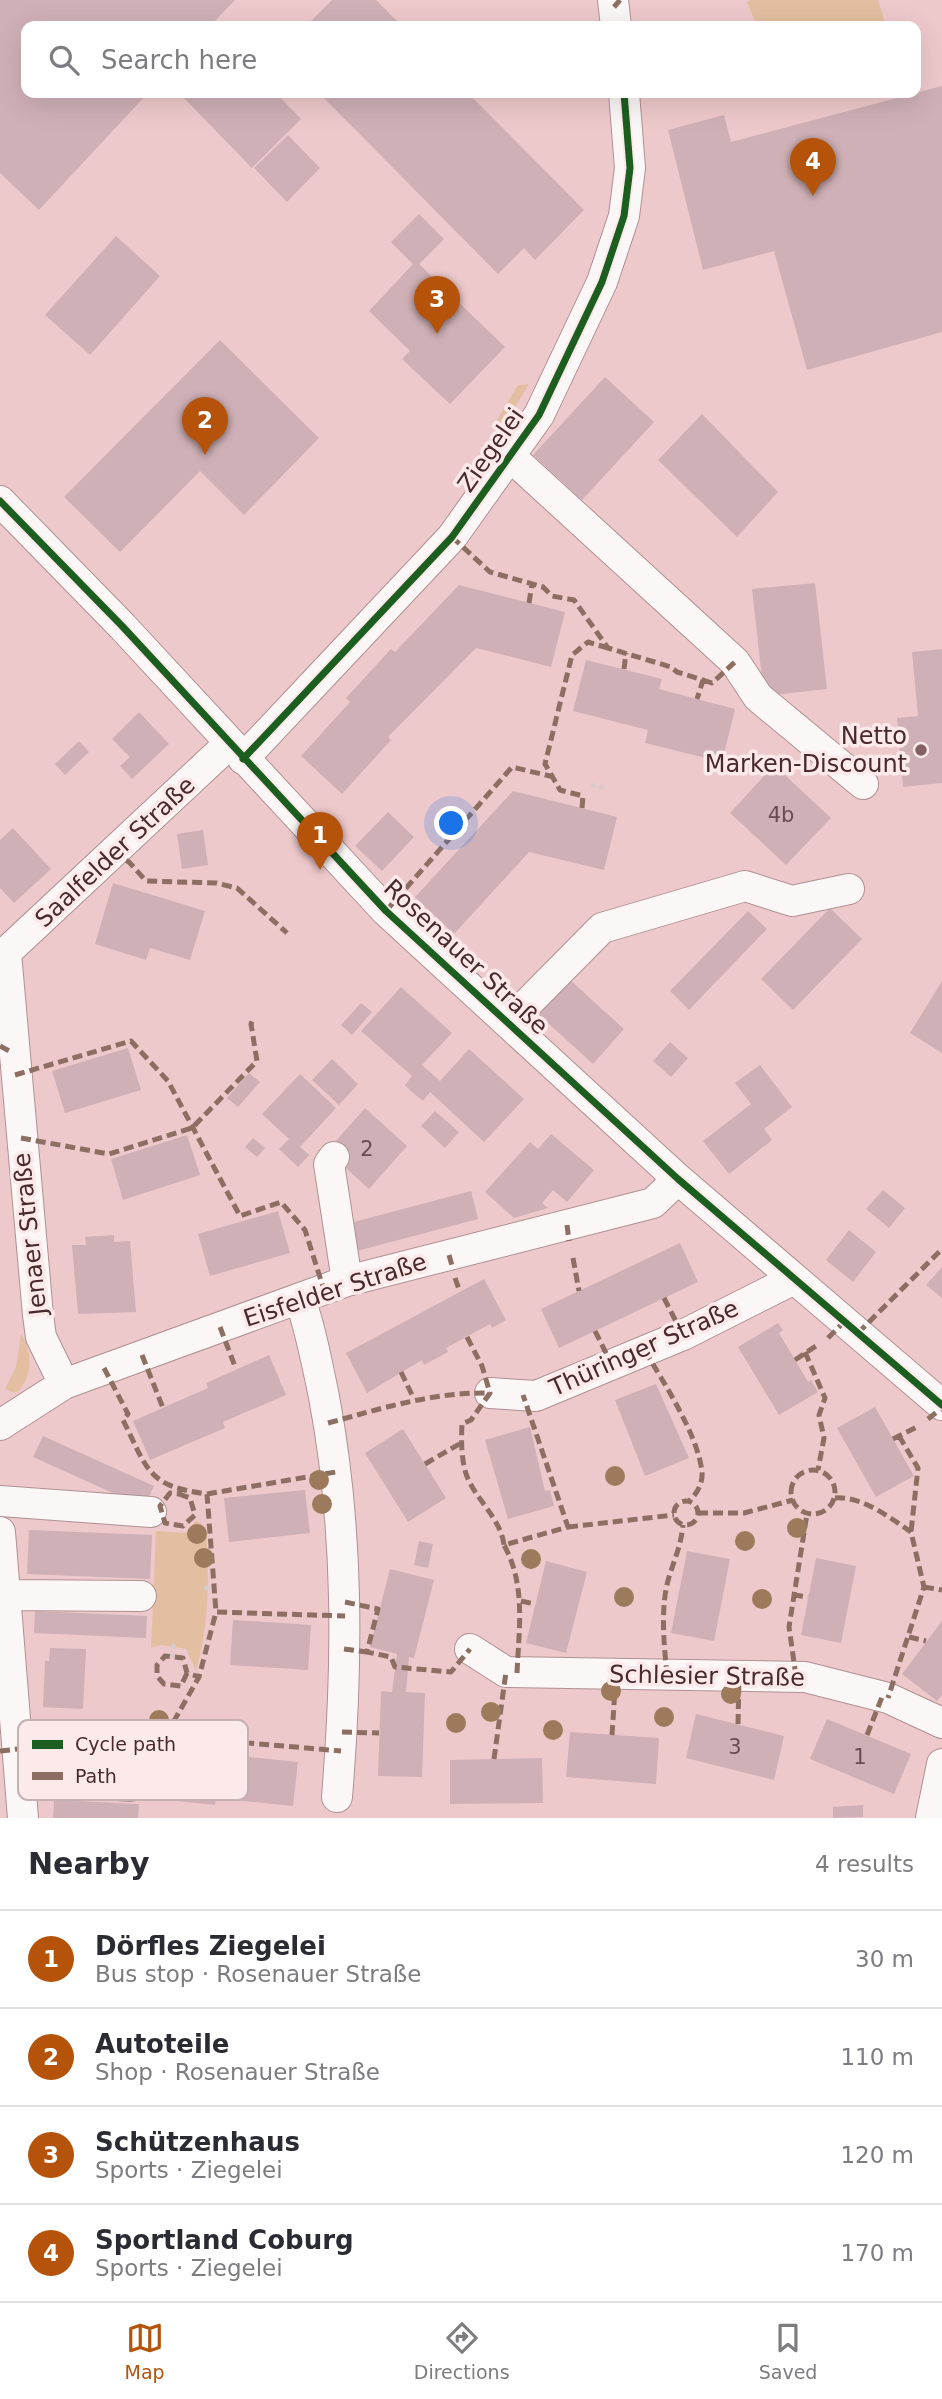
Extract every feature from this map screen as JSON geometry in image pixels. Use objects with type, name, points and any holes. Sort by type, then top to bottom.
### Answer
[{"type":"street","points":[[613,0],[615,21]]},
{"type":"street","name":"Ziegelei","points":[[236,752],[452,537],[539,415],[558,380],[602,282],[624,216],[630,168],[624,98]]},
{"type":"street","points":[[511,457],[735,662],[758,697],[863,784]]},
{"type":"street","name":"Rosenauer Straße","points":[[0,501],[122,627],[386,911],[678,1179],[792,1280],[942,1405]]},
{"type":"street","name":"Saalfelder Straße","points":[[3,956],[236,752]]},
{"type":"street","points":[[508,1023],[602,928],[745,886],[792,901],[849,889]]},
{"type":"street","name":"Jenaer Straße","points":[[3,956],[41,1337],[64,1384]]},
{"type":"street","points":[[334,1157],[329,1164],[347,1281]]},
{"type":"street","name":"Eisfelder Straße","points":[[0,1425],[64,1384],[300,1298],[347,1281],[653,1203],[678,1179]]},
{"type":"street","name":"Thüringer Straße","points":[[490,1393],[536,1396],[683,1335],[792,1280]]},
{"type":"street","points":[[300,1298],[310,1326],[328,1423],[344,1561],[344,1662],[337,1797]]},
{"type":"street","points":[[0,1501],[151,1512]]},
{"type":"street","points":[[0,1532],[18,1751]]},
{"type":"street","points":[[6,1595],[141,1596]]},
{"type":"street","name":"Schlesier Straße","points":[[470,1649],[506,1672],[805,1676],[888,1698],[942,1723]]},
{"type":"street","points":[[931,1818],[942,1764]]},
{"type":"street","points":[[22,1800],[23,1818]]},
{"type":"path","points":[[591,785],[605,788]]},
{"type":"path","points":[[204,1588],[215,1589]]},
{"type":"path","points":[[171,1657],[174,1643]]},
{"type":"shaded area","points":[[878,0],[884,21],[755,21],[747,2]]},
{"type":"shaded area","points":[[529,384],[498,435],[497,420],[518,385]]},
{"type":"shaded area","points":[[21,1334],[28,1348],[29,1365],[26,1380],[16,1393],[5,1389],[16,1367]]},
{"type":"shaded area","points":[[196,1520],[206,1528],[208,1583],[204,1634],[196,1671],[186,1649],[162,1645],[151,1648],[156,1531],[186,1533]]},
{"type":"building","points":[[0,0],[235,0],[215,21],[21,21],[21,98],[143,98],[39,210],[0,173]]},
{"type":"building","points":[[332,0],[376,0],[397,21],[311,21]]},
{"type":"building","points":[[942,86],[942,332],[807,370],[774,251],[703,270],[668,130],[724,115],[731,142],[897,98],[921,98],[921,92]]},
{"type":"building","points":[[184,98],[281,98],[301,119],[252,168]]},
{"type":"building","points":[[324,98],[473,98],[584,210],[535,260],[524,248],[498,274]]},
{"type":"building","points":[[288,135],[320,168],[287,202],[254,168]]},
{"type":"building","points":[[419,214],[444,239],[419,264],[505,347],[450,404],[402,359],[410,351],[369,311],[413,264],[391,242]]},
{"type":"building","points":[[116,236],[160,276],[90,355],[45,315]]},
{"type":"building","points":[[220,340],[319,438],[244,515],[200,471],[120,552],[64,497]]},
{"type":"building","points":[[605,377],[654,422],[582,500],[533,455]]},
{"type":"building","points":[[702,414],[778,492],[737,537],[658,460]]},
{"type":"building","points":[[815,583],[827,689],[764,696],[752,589]]},
{"type":"building","points":[[459,585],[565,612],[551,667],[476,648],[388,737],[391,740],[342,794],[301,756],[350,702],[346,698],[391,649],[395,652]]},
{"type":"building","name":"Netto Marken-Discount","points":[[942,649],[942,783],[903,787],[897,718],[918,716],[912,652]]},
{"type":"building","points":[[586,660],[662,679],[659,689],[735,709],[722,762],[645,743],[648,730],[573,711]]},
{"type":"building","points":[[139,712],[169,744],[132,779],[120,766],[130,757],[112,739]]},
{"type":"building","points":[[79,741],[89,752],[65,775],[55,764]]},
{"type":"building","points":[[774,765],[831,818],[786,865],[730,813]]},
{"type":"building","points":[[513,791],[617,817],[604,870],[529,852],[454,934],[415,897]]},
{"type":"building","points":[[388,812],[414,837],[382,871],[355,846]]},
{"type":"building","points":[[13,828],[51,869],[14,903],[0,888],[0,840]]},
{"type":"building","points":[[203,830],[208,865],[182,869],[177,834]]},
{"type":"building","points":[[113,883],[205,911],[190,960],[150,948],[146,960],[95,944]]},
{"type":"building","points":[[830,908],[862,939],[793,1010],[761,979]]},
{"type":"building","points":[[748,911],[767,929],[689,1010],[670,991]]},
{"type":"building","points":[[569,979],[624,1029],[593,1064],[538,1014]]},
{"type":"building","points":[[942,981],[942,1053],[910,1033]]},
{"type":"building","points":[[401,987],[452,1033],[422,1065],[440,1081],[469,1049],[524,1099],[484,1142],[430,1092],[423,1101],[412,1092],[405,1085],[412,1076],[361,1031]]},
{"type":"building","points":[[361,1003],[372,1012],[352,1035],[341,1025]]},
{"type":"building","points":[[670,1042],[688,1058],[671,1077],[653,1061]]},
{"type":"building","points":[[128,1048],[141,1090],[65,1113],[52,1071]]},
{"type":"building","points":[[332,1059],[358,1084],[339,1105],[312,1080]]},
{"type":"building","points":[[760,1065],[792,1107],[764,1129],[772,1140],[729,1174],[703,1141],[751,1104],[735,1083]]},
{"type":"building","points":[[249,1073],[260,1082],[238,1107],[227,1098]]},
{"type":"building","points":[[300,1074],[336,1108],[300,1147],[309,1155],[298,1167],[279,1149],[289,1139],[262,1114]]},
{"type":"building","points":[[365,1108],[407,1146],[369,1189],[327,1151]]},
{"type":"building","points":[[435,1111],[459,1132],[445,1148],[421,1126]]},
{"type":"building","points":[[551,1134],[594,1170],[567,1202],[553,1190],[542,1203],[548,1208],[514,1218],[485,1192],[530,1142],[538,1149]]},
{"type":"building","points":[[187,1135],[200,1175],[123,1200],[111,1159]]},
{"type":"building","points":[[253,1138],[265,1148],[257,1157],[245,1147]]},
{"type":"building","points":[[883,1190],[905,1208],[889,1228],[866,1209]]},
{"type":"building","points":[[471,1191],[478,1219],[353,1252],[346,1224]]},
{"type":"building","points":[[278,1211],[290,1253],[210,1276],[198,1234]]},
{"type":"building","points":[[849,1230],[876,1252],[853,1282],[826,1260]]},
{"type":"building","points":[[114,1235],[114,1242],[130,1241],[136,1312],[78,1314],[72,1245],[86,1245],[85,1237]]},
{"type":"building","points":[[680,1243],[698,1282],[559,1348],[541,1309]]},
{"type":"building","points":[[942,1267],[942,1298],[926,1285]]},
{"type":"building","points":[[484,1279],[506,1320],[492,1328],[490,1324],[446,1348],[448,1352],[424,1365],[422,1360],[367,1393],[346,1353]]},
{"type":"building","points":[[778,1323],[783,1330],[779,1333],[808,1382],[811,1380],[818,1392],[779,1415],[738,1347]]},
{"type":"building","points":[[269,1355],[286,1395],[223,1422],[225,1428],[150,1460],[133,1421],[208,1388],[206,1383]]},
{"type":"building","points":[[656,1384],[689,1458],[645,1476],[615,1400]]},
{"type":"building","points":[[875,1407],[914,1476],[876,1497],[837,1428]]},
{"type":"building","points":[[530,1427],[545,1491],[550,1490],[554,1506],[508,1519],[485,1440]]},
{"type":"building","points":[[403,1429],[446,1498],[408,1522],[365,1453]]},
{"type":"building","points":[[43,1436],[154,1486],[144,1507],[33,1457]]},
{"type":"building","points":[[305,1490],[310,1533],[229,1542],[224,1498]]},
{"type":"building","points":[[29,1530],[152,1535],[150,1579],[27,1574]]},
{"type":"building","points":[[419,1541],[433,1544],[428,1568],[414,1565]]},
{"type":"building","points":[[687,1551],[730,1559],[714,1641],[671,1633]]},
{"type":"building","points":[[816,1558],[856,1566],[841,1643],[801,1635]]},
{"type":"building","points":[[546,1561],[587,1572],[566,1653],[526,1643]]},
{"type":"building","points":[[390,1569],[434,1580],[414,1658],[409,1657],[406,1692],[425,1693],[422,1777],[378,1776],[381,1691],[392,1692],[397,1654],[370,1647]]},
{"type":"building","points":[[35,1611],[147,1616],[146,1638],[34,1633]]},
{"type":"building","points":[[233,1620],[311,1625],[308,1670],[230,1665]]},
{"type":"building","points":[[942,1621],[942,1695],[937,1701],[902,1674]]},
{"type":"building","points":[[50,1648],[86,1649],[83,1709],[43,1707],[45,1661],[49,1661]]},
{"type":"building","points":[[696,1714],[784,1736],[774,1780],[686,1758]]},
{"type":"building","points":[[827,1719],[911,1754],[894,1794],[810,1759]]},
{"type":"building","points":[[570,1732],[659,1738],[656,1784],[566,1777]]},
{"type":"building","points":[[248,1757],[298,1762],[293,1806],[235,1800],[248,1800]]},
{"type":"building","points":[[542,1758],[543,1803],[450,1804],[450,1760]]},
{"type":"building","points":[[54,1800],[139,1804],[138,1818],[53,1818]]},
{"type":"building","points":[[168,1800],[216,1800],[215,1805]]},
{"type":"building","points":[[863,1805],[863,1817],[833,1818],[833,1807]]},
{"type":"marked path","points":[[614,7],[620,0]]},
{"type":"marked path","points":[[452,537],[490,572],[543,587],[552,596],[574,600],[608,648],[671,667],[677,672],[703,680],[697,699]]},
{"type":"marked path","points":[[529,603],[532,584]]},
{"type":"marked path","points":[[582,808],[583,796],[560,790],[545,764],[572,655],[588,642],[608,648]]},
{"type":"marked path","points":[[624,669],[626,653]]},
{"type":"marked path","points":[[703,680],[712,683],[735,662]]},
{"type":"marked path","points":[[386,911],[512,767],[554,777]]},
{"type":"marked path","points":[[113,853],[129,862],[146,881],[216,883],[237,888],[287,933]]},
{"type":"marked path","points":[[21,1138],[109,1154],[192,1128],[257,1061],[251,1024],[254,1017]]},
{"type":"marked path","points":[[15,1075],[131,1041],[168,1081],[240,1216],[281,1202],[305,1230],[324,1290]]},
{"type":"marked path","points":[[0,1046],[13,1053]]},
{"type":"marked path","points":[[567,1225],[569,1241]]},
{"type":"marked path","points":[[858,1333],[942,1249]]},
{"type":"marked path","points":[[449,1255],[453,1269]]},
{"type":"marked path","points":[[573,1258],[579,1291]]},
{"type":"marked path","points":[[455,1278],[460,1292]]},
{"type":"marked path","points":[[664,1298],[683,1335]]},
{"type":"marked path","points":[[828,1338],[844,1322]]},
{"type":"marked path","points":[[220,1327],[236,1369]]},
{"type":"marked path","points":[[595,1331],[612,1365]]},
{"type":"marked path","points":[[467,1337],[482,1366],[490,1393],[471,1420],[462,1424],[463,1462],[467,1477],[495,1520],[504,1545]]},
{"type":"marked path","points":[[795,1360],[819,1344]]},
{"type":"marked path","points":[[645,1351],[679,1410],[699,1457],[702,1480],[689,1501]]},
{"type":"marked path","points":[[805,1352],[825,1398],[819,1415],[824,1438],[818,1470]]},
{"type":"marked path","points":[[142,1355],[163,1408]]},
{"type":"marked path","points":[[104,1368],[128,1414],[123,1420],[138,1452],[152,1473],[172,1486],[207,1494],[216,1612]]},
{"type":"marked path","points":[[401,1372],[414,1399]]},
{"type":"marked path","points":[[328,1423],[428,1398],[490,1393]]},
{"type":"marked path","points":[[517,1673],[520,1607],[516,1576],[504,1545],[568,1527],[523,1395]]},
{"type":"marked path","points":[[928,1419],[942,1408]]},
{"type":"marked path","points":[[893,1439],[917,1427]]},
{"type":"marked path","points":[[899,1436],[918,1468],[911,1532]]},
{"type":"marked path","points":[[425,1464],[461,1443]]},
{"type":"marked path","points":[[813,1470],[828,1477],[835,1492],[828,1507],[813,1514],[798,1507],[791,1492],[798,1477],[813,1470]]},
{"type":"marked path","points":[[207,1494],[336,1472]]},
{"type":"marked path","points":[[179,1494],[190,1498],[195,1515],[183,1526],[165,1523],[160,1506],[170,1493],[179,1494],[180,1490]]},
{"type":"marked path","points":[[835,1498],[865,1504],[911,1532],[924,1587],[888,1698]]},
{"type":"marked path","points":[[698,1513],[744,1513],[793,1500]]},
{"type":"marked path","points":[[686,1501],[695,1504],[698,1513],[695,1522],[686,1525],[677,1522],[674,1513],[677,1504],[686,1501]]},
{"type":"marked path","points":[[796,1676],[789,1627],[807,1514]]},
{"type":"marked path","points":[[568,1527],[674,1515]]},
{"type":"marked path","points":[[667,1675],[664,1601],[683,1525]]},
{"type":"marked path","points":[[924,1587],[942,1590]]},
{"type":"marked path","points":[[793,1595],[808,1597]]},
{"type":"marked path","points":[[521,1601],[535,1604]]},
{"type":"marked path","points":[[345,1602],[378,1609],[367,1652],[391,1657],[395,1667],[451,1672],[470,1649]]},
{"type":"marked path","points":[[175,1720],[199,1677],[216,1612],[345,1616]]},
{"type":"marked path","points":[[909,1637],[926,1641]]},
{"type":"marked path","points":[[344,1649],[367,1652]]},
{"type":"marked path","points":[[187,1673],[181,1686],[164,1684],[157,1676],[157,1665],[165,1656],[183,1658],[187,1673],[199,1677]]},
{"type":"marked path","points":[[494,1759],[506,1672]]},
{"type":"marked path","points":[[612,1735],[616,1674]]},
{"type":"marked path","points":[[738,1724],[739,1676]]},
{"type":"marked path","points":[[867,1735],[882,1697]]},
{"type":"marked path","points":[[342,1732],[379,1733]]},
{"type":"marked path","points":[[248,1743],[341,1751]]},
{"type":"marked path","points":[[0,1751],[18,1749]]},
{"type":"cycle path","points":[[243,759],[452,537],[539,415],[602,282],[624,216],[630,168],[624,98]]},
{"type":"cycle path","points":[[0,501],[123,627],[386,911],[678,1179],[942,1405]]},
{"type":"place","name":"Sportland Coburg","points":[[813,196]]},
{"type":"place","name":"Schützenhaus","points":[[437,334]]},
{"type":"place","name":"Autoteile","points":[[205,455]]},
{"type":"place","name":"Netto Marken-Discount","points":[[921,750]]},
{"type":"place","name":"Dörfles Ziegelei","points":[[320,870]]}]
